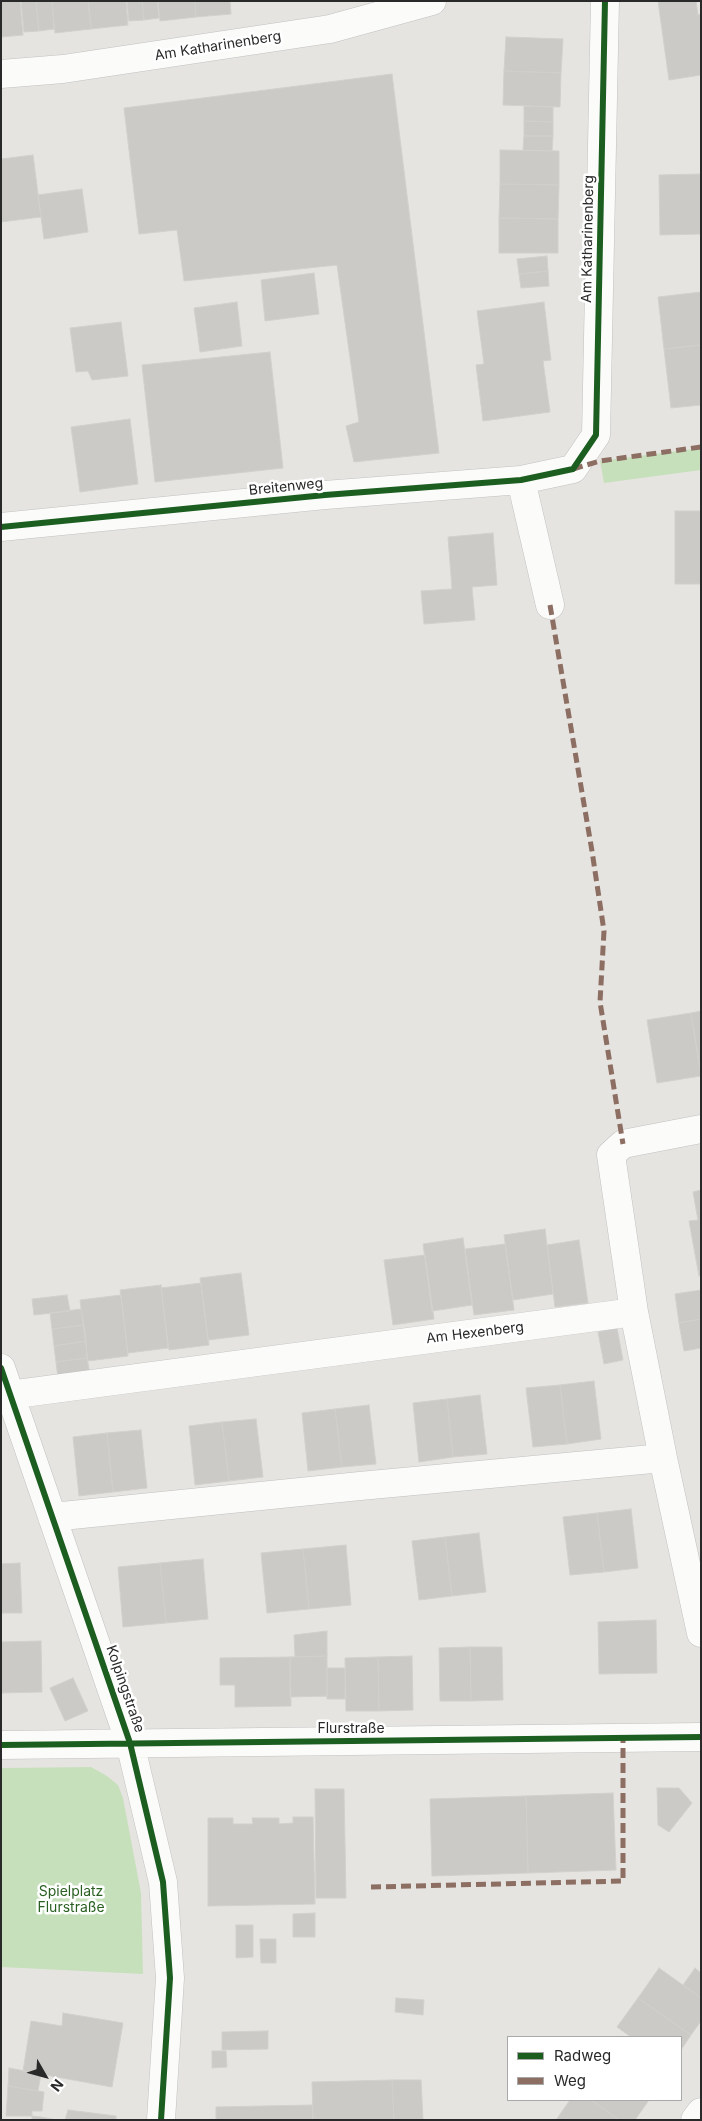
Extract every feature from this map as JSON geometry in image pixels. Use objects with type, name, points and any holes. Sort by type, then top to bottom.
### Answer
[{"type":"street","name":"Am Katharinenberg","points":[[1,74],[63,69],[330,29],[432,1]]},
{"type":"street","name":"Am Katharinenberg","points":[[573,469],[596,435],[605,1]]},
{"type":"street","name":"Breitenweg","points":[[1,527],[325,496],[521,480],[573,469]]},
{"type":"street","points":[[521,480],[550,605]]},
{"type":"street","points":[[701,1129],[623,1144],[611,1155],[634,1312],[701,1633]]},
{"type":"street","name":"Am Hexenberg","points":[[6,1396],[634,1312]]},
{"type":"street","name":"Kolpingstraße","points":[[1,1368],[6,1396],[52,1517],[130,1744],[164,1891],[170,1978],[161,2120]]},
{"type":"street","points":[[52,1517],[663,1458]]},
{"type":"street","name":"Flurstraße","points":[[1,1745],[701,1737]]},
{"type":"street","points":[[695,2120],[701,2112]]},
{"type":"green space","points":[[701,448],[701,470],[604,483],[600,461]]},
{"type":"green space","name":"Spielplatz Flurstraße","points":[[91,1767],[118,1785],[123,1798],[141,1893],[143,1974],[1,1967],[1,1768]]},
{"type":"building","points":[[1,1],[20,1],[23,35],[1,37]]},
{"type":"building","points":[[21,1],[36,1],[39,31],[24,32]]},
{"type":"building","points":[[36,1],[52,1],[54,29],[39,31]]},
{"type":"building","points":[[52,1],[88,1],[91,29],[55,33]]},
{"type":"building","points":[[88,1],[126,1],[128,25],[91,29]]},
{"type":"building","points":[[127,1],[142,1],[144,20],[129,21]]},
{"type":"building","points":[[142,1],[157,1],[159,18],[144,20]]},
{"type":"building","points":[[158,1],[195,1],[196,17],[160,21]]},
{"type":"building","points":[[195,1],[230,1],[231,14],[196,17]]},
{"type":"building","points":[[658,1],[696,1],[698,15],[701,14],[701,75],[669,80]]},
{"type":"building","points":[[506,37],[563,39],[561,73],[504,71]]},
{"type":"building","points":[[504,71],[561,73],[560,107],[503,105]]},
{"type":"building","points":[[392,74],[439,453],[354,462],[346,426],[359,422],[337,265],[184,281],[177,230],[139,234],[124,108]]},
{"type":"building","points":[[524,106],[553,107],[553,122],[524,121]]},
{"type":"building","points":[[524,121],[553,122],[553,136],[524,136]]},
{"type":"building","points":[[524,136],[553,136],[552,151],[523,150]]},
{"type":"building","points":[[500,150],[559,151],[559,185],[500,184]]},
{"type":"building","points":[[33,155],[41,217],[1,222],[1,159]]},
{"type":"building","points":[[701,174],[701,234],[660,235],[659,175]]},
{"type":"building","points":[[500,184],[559,185],[558,219],[499,218]]},
{"type":"building","points":[[82,189],[88,232],[44,239],[38,195]]},
{"type":"building","points":[[499,218],[558,219],[558,253],[499,253]]},
{"type":"building","points":[[547,256],[548,271],[519,274],[517,259]]},
{"type":"building","points":[[548,271],[549,286],[521,288],[519,274]]},
{"type":"building","points":[[314,273],[319,314],[265,321],[261,280]]},
{"type":"building","points":[[701,292],[701,345],[664,349],[658,297]]},
{"type":"building","points":[[237,302],[242,346],[200,352],[194,308]]},
{"type":"building","points":[[544,302],[551,360],[543,361],[550,412],[483,421],[476,365],[484,364],[477,311]]},
{"type":"building","points":[[121,322],[128,376],[92,380],[88,371],[76,372],[70,328]]},
{"type":"building","points":[[701,345],[701,405],[671,408],[664,349]]},
{"type":"building","points":[[270,352],[283,468],[155,482],[142,365]]},
{"type":"building","points":[[130,419],[138,484],[80,492],[71,427]]},
{"type":"building","points":[[675,511],[701,511],[701,584],[675,584]]},
{"type":"building","points":[[493,533],[497,585],[472,587],[475,620],[424,624],[421,591],[452,589],[448,537]]},
{"type":"building","points":[[701,1011],[701,1074],[691,1013]]},
{"type":"building","points":[[691,1013],[701,1076],[657,1083],[647,1020]]},
{"type":"building","points":[[701,1190],[701,1276],[699,1276],[689,1221],[698,1220],[693,1192]]},
{"type":"building","points":[[545,1229],[553,1294],[513,1300],[504,1235]]},
{"type":"building","points":[[463,1238],[472,1305],[432,1311],[423,1244]]},
{"type":"building","points":[[579,1240],[588,1303],[555,1307],[547,1245]]},
{"type":"building","points":[[505,1244],[514,1310],[474,1315],[465,1249]]},
{"type":"building","points":[[425,1255],[434,1319],[393,1325],[384,1260]]},
{"type":"building","points":[[241,1273],[249,1335],[208,1340],[200,1278]]},
{"type":"building","points":[[201,1283],[209,1345],[169,1350],[161,1288]]},
{"type":"building","points":[[161,1285],[168,1348],[128,1353],[120,1290]]},
{"type":"building","points":[[701,1290],[701,1319],[679,1323],[675,1294]]},
{"type":"building","points":[[67,1295],[70,1311],[34,1315],[32,1299]]},
{"type":"building","points":[[121,1295],[128,1356],[88,1361],[80,1300]]},
{"type":"building","points":[[81,1309],[84,1325],[52,1329],[50,1313]]},
{"type":"building","points":[[701,1319],[701,1348],[684,1351],[679,1323]]},
{"type":"building","points":[[84,1325],[86,1341],[54,1346],[52,1329]]},
{"type":"building","points":[[617,1328],[623,1360],[604,1364],[598,1332]]},
{"type":"building","points":[[86,1341],[87,1358],[56,1362],[54,1346]]},
{"type":"building","points":[[87,1358],[90,1374],[58,1378],[56,1362]]},
{"type":"building","points":[[594,1381],[601,1439],[567,1444],[560,1385]]},
{"type":"building","points":[[560,1385],[567,1444],[533,1447],[526,1388]]},
{"type":"building","points":[[480,1395],[487,1454],[453,1457],[447,1399]]},
{"type":"building","points":[[447,1399],[453,1457],[419,1462],[413,1403]]},
{"type":"building","points":[[369,1405],[376,1464],[342,1467],[335,1409]]},
{"type":"building","points":[[335,1409],[342,1467],[308,1471],[302,1413]]},
{"type":"building","points":[[256,1419],[263,1477],[229,1481],[222,1422]]},
{"type":"building","points":[[222,1422],[229,1481],[195,1485],[189,1426]]},
{"type":"building","points":[[141,1430],[147,1488],[113,1492],[107,1433]]},
{"type":"building","points":[[107,1433],[113,1492],[79,1496],[73,1437]]},
{"type":"building","points":[[631,1509],[638,1568],[604,1572],[597,1513]]},
{"type":"building","points":[[597,1513],[604,1572],[570,1575],[563,1517]]},
{"type":"building","points":[[479,1533],[486,1592],[452,1596],[445,1537]]},
{"type":"building","points":[[445,1537],[452,1596],[419,1600],[412,1541]]},
{"type":"building","points":[[346,1545],[351,1605],[309,1609],[303,1549]]},
{"type":"building","points":[[303,1549],[309,1609],[267,1613],[261,1553]]},
{"type":"building","points":[[203,1559],[208,1619],[166,1623],[160,1563]]},
{"type":"building","points":[[20,1563],[22,1613],[1,1613],[1,1564]]},
{"type":"building","points":[[160,1563],[166,1623],[123,1627],[118,1567]]},
{"type":"building","points":[[656,1620],[657,1673],[599,1674],[598,1622]]},
{"type":"building","points":[[327,1631],[327,1656],[295,1657],[294,1635]]},
{"type":"building","points":[[41,1641],[42,1692],[1,1693],[1,1642]]},
{"type":"building","points":[[470,1647],[502,1647],[503,1700],[471,1701]]},
{"type":"building","points":[[470,1647],[471,1701],[440,1701],[439,1648]]},
{"type":"building","points":[[327,1656],[327,1696],[290,1697],[290,1657]]},
{"type":"building","points":[[412,1656],[413,1710],[379,1711],[378,1657]]},
{"type":"building","points":[[290,1657],[291,1706],[235,1707],[235,1685],[220,1685],[220,1658]]},
{"type":"building","points":[[378,1657],[379,1711],[346,1711],[345,1658]]},
{"type":"building","points":[[327,1668],[345,1668],[345,1699],[327,1699]]},
{"type":"building","points":[[73,1678],[88,1711],[65,1721],[50,1688]]},
{"type":"building","points":[[657,1788],[679,1788],[692,1803],[669,1832],[658,1825]]},
{"type":"building","points":[[315,1789],[344,1789],[346,1898],[316,1898]]},
{"type":"building","points":[[613,1793],[616,1870],[528,1873],[526,1796]]},
{"type":"building","points":[[526,1796],[528,1873],[432,1876],[430,1799]]},
{"type":"building","points":[[293,1817],[313,1817],[315,1904],[208,1906],[208,1818],[233,1818],[233,1824],[253,1824],[252,1818],[279,1818],[279,1824],[293,1823]]},
{"type":"building","points":[[315,1913],[315,1937],[293,1937],[293,1914]]},
{"type":"building","points":[[236,1925],[253,1925],[253,1957],[236,1958]]},
{"type":"building","points":[[260,1939],[276,1939],[276,1963],[261,1963]]},
{"type":"building","points":[[659,1968],[701,1998],[701,2021],[691,2035],[638,1998]]},
{"type":"building","points":[[695,1968],[701,1973],[701,1998],[683,1985]]},
{"type":"building","points":[[396,1998],[424,2000],[423,2015],[395,2012]]},
{"type":"building","points":[[638,1998],[691,2035],[682,2048],[682,2036],[630,2036],[617,2027]]},
{"type":"building","points":[[63,2013],[123,2023],[112,2087],[23,2071],[31,2021],[62,2026]]},
{"type":"building","points":[[268,2031],[268,2049],[222,2050],[222,2032]]},
{"type":"building","points":[[212,2051],[226,2051],[227,2067],[212,2068]]},
{"type":"building","points":[[9,2068],[41,2074],[38,2091],[8,2086]]},
{"type":"building","points":[[392,2080],[394,2120],[313,2120],[312,2082]]},
{"type":"building","points":[[392,2080],[421,2080],[423,2120],[394,2120]]},
{"type":"building","points":[[8,2086],[44,2092],[42,2111],[32,2111],[32,2116],[6,2116]]},
{"type":"building","points":[[569,2101],[592,2101],[619,2120],[556,2120]]},
{"type":"building","points":[[592,2101],[648,2101],[635,2120],[619,2120]]},
{"type":"building","points":[[312,2105],[313,2120],[216,2120],[216,2107]]},
{"type":"building","points":[[68,2110],[116,2116],[116,2120],[65,2120]]},
{"type":"building","points":[[32,2116],[41,2117],[57,2120],[32,2120]]},
{"type":"marked path","points":[[573,469],[600,461],[701,447]]},
{"type":"marked path","points":[[550,605],[604,931],[600,1002],[623,1144]]},
{"type":"marked path","points":[[371,1887],[623,1881],[623,1738]]},
{"type":"cycle path","points":[[1,527],[325,495],[521,480],[573,469],[596,435],[605,1]]},
{"type":"cycle path","points":[[1,1368],[130,1743],[163,1882],[170,1978],[161,2120]]},
{"type":"cycle path","points":[[1,1745],[701,1737]]}]
